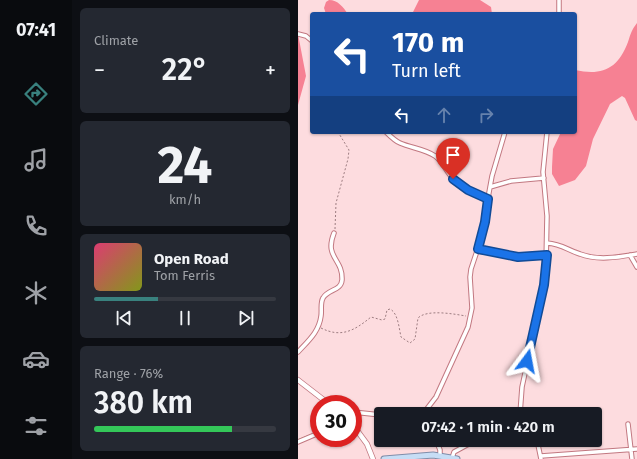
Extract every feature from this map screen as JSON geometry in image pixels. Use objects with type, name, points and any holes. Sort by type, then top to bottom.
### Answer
[{"type":"main road","points":[[298,380],[317,395]]},
{"type":"main road","points":[[362,436],[368,444],[373,459]]},
{"type":"main road","points":[[384,459],[440,455],[454,458]]},
{"type":"street","points":[[559,0],[559,12]]},
{"type":"street","points":[[298,34],[306,36],[310,39]]},
{"type":"street","points":[[388,134],[401,144],[428,152],[435,156],[456,182],[478,196],[488,199]]},
{"type":"street","points":[[429,407],[441,388],[453,359],[465,336],[471,316],[471,269],[485,222],[490,187],[504,134]]},
{"type":"street","points":[[521,407],[522,387],[544,285],[547,255],[547,216],[543,172],[547,134]]},
{"type":"street","points":[[490,187],[511,181],[544,178]]},
{"type":"street","points":[[298,352],[313,336],[318,328],[322,315],[322,298],[339,287],[342,283],[341,268],[331,251],[330,242],[334,233]]},
{"type":"street","points":[[547,243],[557,244],[580,254],[594,257],[616,257],[637,254]]},
{"type":"street","points":[[478,249],[518,257],[547,255]]},
{"type":"street","points":[[630,255],[637,267]]},
{"type":"street","points":[[362,413],[374,414]]},
{"type":"street","points":[[628,424],[632,459]]},
{"type":"street","points":[[298,442],[310,437]]},
{"type":"street","points":[[439,447],[440,455]]},
{"type":"street","points":[[454,458],[454,452],[463,447]]},
{"type":"street","points":[[539,447],[541,457],[637,449]]},
{"type":"path","points":[[334,233],[336,203],[349,150],[339,134]]},
{"type":"path","points":[[318,328],[335,334],[342,333],[360,327],[371,317],[382,320],[385,319],[387,310],[390,309],[393,310],[396,316],[401,337],[410,343],[415,339],[418,318],[422,314],[438,313],[471,316]]},
{"type":"shaded area","points":[[332,0],[342,6],[346,12],[325,12],[324,8],[326,2]]},
{"type":"shaded area","points":[[419,0],[480,0],[491,7],[492,12],[413,12]]},
{"type":"shaded area","points":[[637,23],[637,121],[635,120],[625,98],[622,96],[610,104],[593,139],[586,166],[575,180],[559,186],[552,174],[553,149],[560,134],[577,134],[577,70],[585,72],[601,71],[614,64],[624,51],[633,28]]},
{"type":"shaded area","points":[[298,34],[306,76],[298,105]]},
{"type":"waterway","points":[[298,440],[310,435]]},
{"type":"route","points":[[453,179],[478,196],[488,199],[485,222],[478,249],[518,257],[547,255],[544,285],[527,361]]}]
